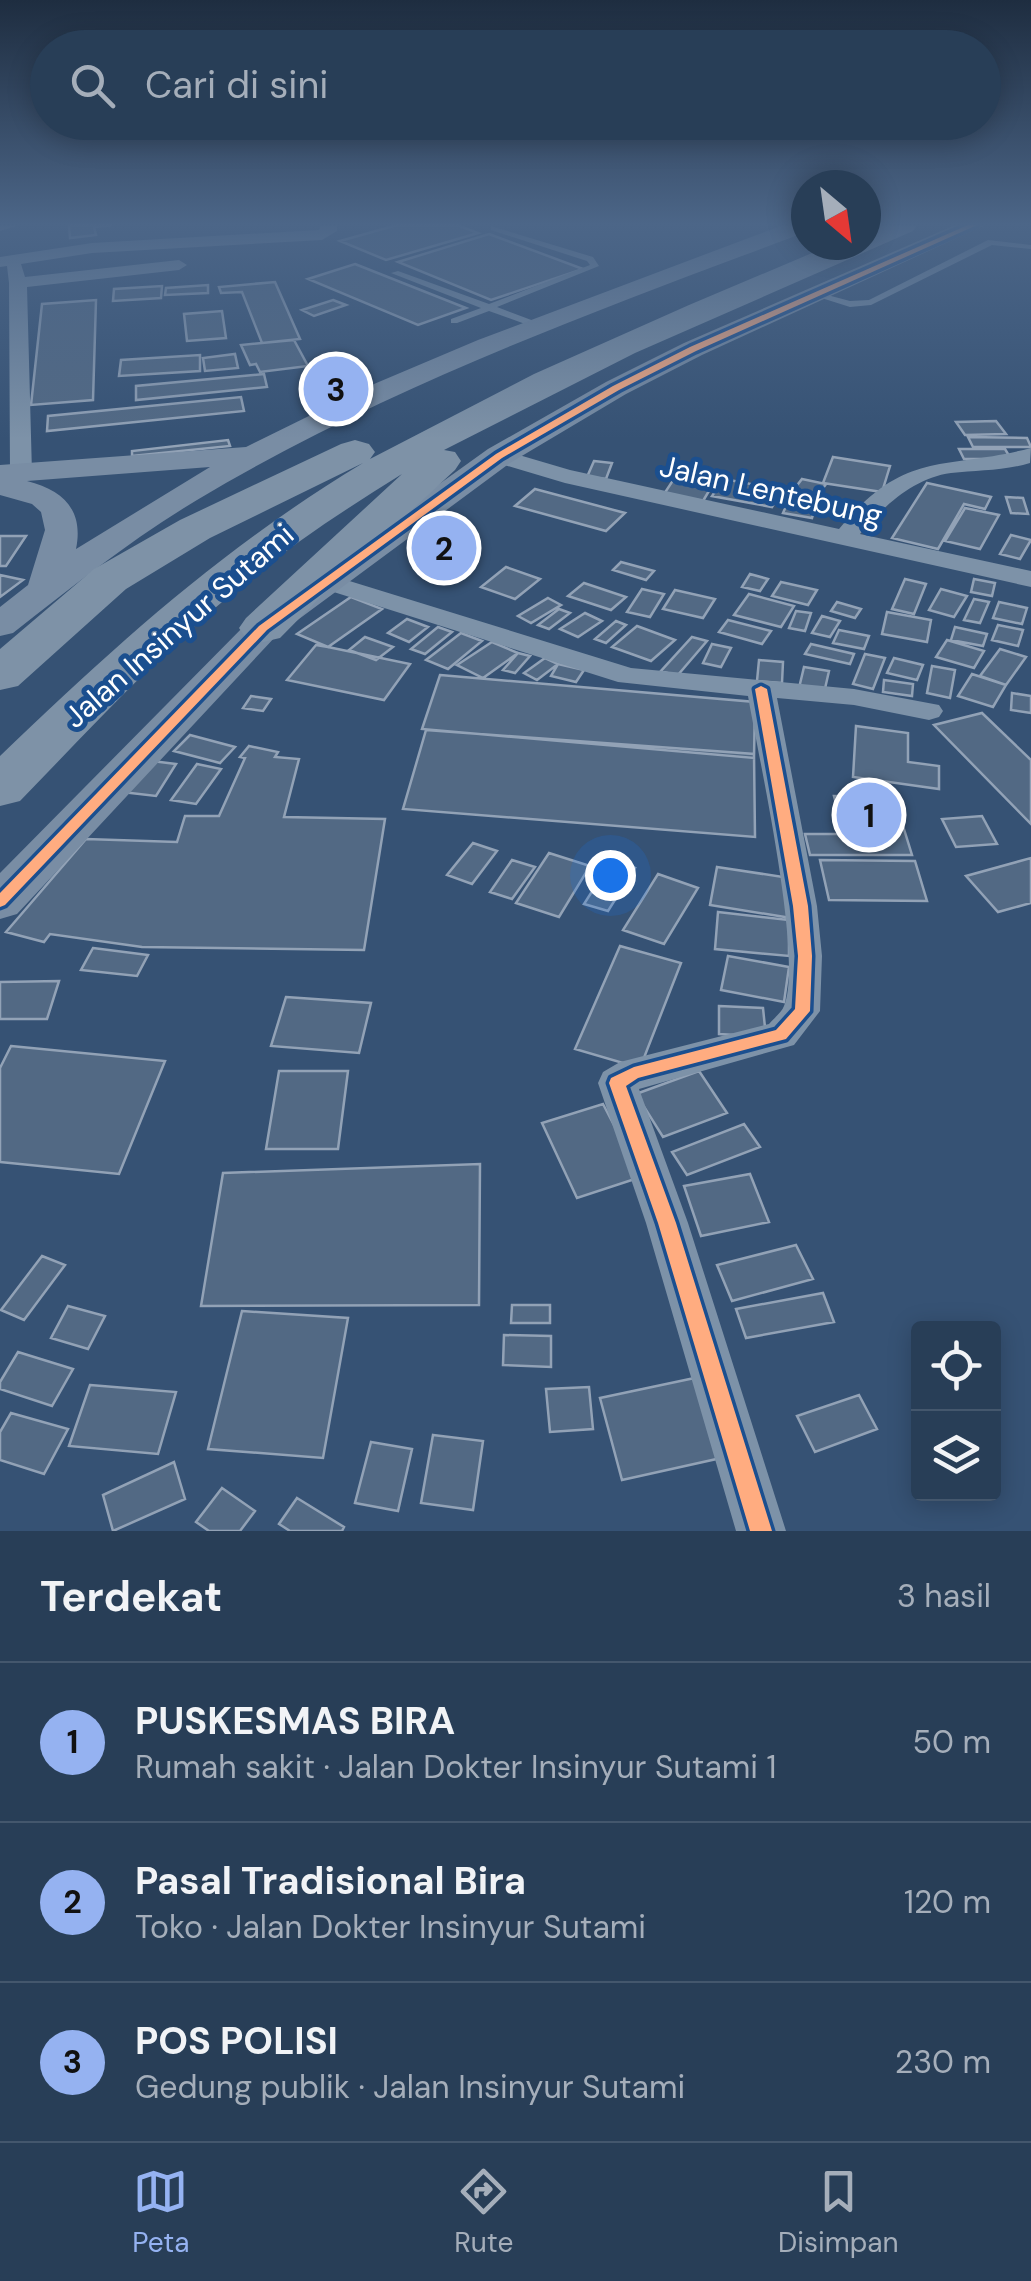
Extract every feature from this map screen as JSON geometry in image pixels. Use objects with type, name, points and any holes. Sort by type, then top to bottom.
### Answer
[{"type":"highway","name":"Jalan Insinyur Sutami","points":[[0,738],[230,532],[363,449],[668,296]]},
{"type":"highway","name":"Jalan Insinyur Sutami","points":[[0,788],[117,672],[254,553],[365,477],[448,428],[737,296]]},
{"type":"highway","points":[[263,628],[333,558],[466,441],[557,385],[657,331]]},
{"type":"highway","points":[[0,675],[110,579],[210,522],[363,449]]},
{"type":"street","points":[[7,478],[17,296]]},
{"type":"street","points":[[0,624],[46,586],[150,515],[255,454],[340,410],[539,326],[620,296]]},
{"type":"street","points":[[0,902],[263,628],[330,583],[499,456],[616,388],[813,296]]},
{"type":"street","points":[[7,478],[255,454]]},
{"type":"street","points":[[844,538],[878,502],[914,475],[940,467],[1010,462],[1031,455]]},
{"type":"street","name":"Jalan Lentebung","points":[[499,456],[564,476],[1031,579]]},
{"type":"street","points":[[7,478],[50,502],[63,517],[64,538],[46,586]]},
{"type":"street","points":[[330,583],[628,676],[854,697],[929,711]]},
{"type":"street","points":[[761,690],[781,807],[797,867],[804,929],[802,1011],[781,1035],[634,1073],[617,1083],[667,1223],[761,1531]]},
{"type":"lane","points":[[457,296],[539,326]]},
{"type":"lane","points":[[454,322],[518,296]]},
{"type":"lane","points":[[821,296],[850,304],[882,296]]},
{"type":"building","points":[[113,296],[161,296],[161,298],[113,301]]},
{"type":"building","points":[[244,296],[281,296],[300,339],[262,343]]},
{"type":"building","points":[[350,296],[437,296],[466,308],[418,325]]},
{"type":"building","points":[[96,300],[93,400],[31,405],[42,304]]},
{"type":"building","points":[[333,300],[346,305],[314,316],[302,310]]},
{"type":"building","points":[[222,311],[226,338],[187,341],[184,314]]},
{"type":"building","points":[[294,340],[308,366],[260,372],[256,364],[250,365],[241,345]]},
{"type":"building","points":[[235,354],[238,368],[205,371],[203,358]]},
{"type":"building","points":[[200,355],[200,371],[119,376],[121,360]]},
{"type":"building","points":[[264,374],[267,387],[136,400],[136,386]]},
{"type":"building","points":[[241,397],[244,411],[47,431],[48,416]]},
{"type":"building","points":[[996,421],[1006,434],[965,435],[956,422]]},
{"type":"building","points":[[968,437],[1027,438],[1031,447],[973,447]]},
{"type":"building","points":[[228,440],[230,446],[132,456],[132,451]]},
{"type":"building","points":[[959,449],[1005,449],[1011,459],[964,459]]},
{"type":"building","points":[[833,457],[890,466],[882,492],[823,483]]},
{"type":"building","points":[[594,461],[612,463],[606,479],[587,477]]},
{"type":"building","points":[[681,468],[719,474],[703,501],[664,494]]},
{"type":"building","points":[[724,479],[782,490],[772,507],[712,496]]},
{"type":"building","points":[[802,479],[826,484],[812,503],[788,497]]},
{"type":"building","points":[[927,483],[991,497],[985,509],[964,504],[938,549],[892,538]]},
{"type":"building","points":[[535,489],[625,513],[606,531],[515,506]]},
{"type":"building","points":[[1006,497],[1023,498],[1028,514],[1011,513]]},
{"type":"building","points":[[787,504],[815,508],[812,518],[783,513]]},
{"type":"building","points":[[965,508],[999,515],[980,549],[945,541]]},
{"type":"building","points":[[1011,535],[1031,540],[1020,559],[1000,554]]},
{"type":"building","points":[[0,536],[26,536],[6,566],[0,566]]},
{"type":"building","points":[[621,562],[654,571],[646,580],[613,570]]},
{"type":"building","points":[[506,567],[540,579],[515,599],[481,587]]},
{"type":"building","points":[[750,574],[768,579],[760,591],[742,587]]},
{"type":"building","points":[[0,575],[23,580],[0,597]]},
{"type":"building","points":[[905,579],[926,584],[914,614],[892,609]]},
{"type":"building","points":[[974,579],[995,583],[992,596],[971,592]]},
{"type":"building","points":[[781,582],[817,590],[808,605],[772,596]]},
{"type":"building","points":[[584,583],[626,597],[611,610],[568,596]]},
{"type":"building","points":[[642,589],[664,594],[650,617],[627,612]]},
{"type":"building","points":[[941,589],[967,596],[954,617],[929,610]]},
{"type":"building","points":[[675,590],[715,599],[703,618],[663,609]]},
{"type":"building","points":[[749,594],[794,606],[781,627],[734,615]]},
{"type":"building","points":[[351,597],[382,609],[328,647],[297,634]]},
{"type":"building","points":[[548,598],[561,605],[531,623],[518,616]]},
{"type":"building","points":[[974,599],[989,602],[980,623],[964,620]]},
{"type":"building","points":[[837,602],[861,609],[855,618],[831,611]]},
{"type":"building","points":[[999,602],[1027,608],[1022,624],[993,618]]},
{"type":"building","points":[[559,609],[570,613],[549,629],[538,625]]},
{"type":"building","points":[[796,611],[811,613],[805,631],[789,628]]},
{"type":"building","points":[[887,612],[931,620],[927,642],[882,634]]},
{"type":"building","points":[[585,613],[602,621],[578,637],[560,629]]},
{"type":"building","points":[[822,616],[840,621],[830,637],[812,633]]},
{"type":"building","points":[[407,619],[428,627],[409,642],[388,633]]},
{"type":"building","points":[[728,620],[771,631],[762,644],[719,632]]},
{"type":"building","points":[[616,621],[626,625],[606,643],[595,639]]},
{"type":"building","points":[[998,625],[1023,630],[1018,646],[992,640]]},
{"type":"building","points":[[637,626],[675,640],[651,661],[612,647]]},
{"type":"building","points":[[438,627],[452,632],[425,654],[411,649]]},
{"type":"building","points":[[955,627],[987,634],[983,646],[951,640]]},
{"type":"building","points":[[839,630],[869,636],[864,649],[833,643]]},
{"type":"building","points":[[461,633],[482,641],[448,669],[426,660]]},
{"type":"building","points":[[365,637],[393,647],[376,660],[349,650]]},
{"type":"building","points":[[692,637],[707,641],[677,676],[661,671]]},
{"type":"building","points":[[947,640],[984,651],[974,668],[936,657]]},
{"type":"building","points":[[492,642],[518,653],[483,678],[457,665]]},
{"type":"building","points":[[712,644],[731,648],[721,667],[703,663]]},
{"type":"building","points":[[811,644],[854,654],[850,664],[805,654]]},
{"type":"building","points":[[316,645],[410,664],[384,700],[287,680]]},
{"type":"building","points":[[1000,649],[1026,657],[1006,685],[980,676]]},
{"type":"building","points":[[518,653],[530,656],[515,673],[503,670]]},
{"type":"building","points":[[865,654],[885,658],[873,689],[853,684]]},
{"type":"building","points":[[545,658],[558,664],[537,680],[524,673]]},
{"type":"building","points":[[894,658],[923,665],[917,680],[887,673]]},
{"type":"building","points":[[759,660],[783,662],[782,683],[757,681]]},
{"type":"building","points":[[558,664],[584,670],[576,682],[551,676]]},
{"type":"building","points":[[932,666],[955,670],[950,698],[927,693]]},
{"type":"building","points":[[804,667],[829,671],[824,693],[799,688]]},
{"type":"building","points":[[972,674],[1006,685],[993,707],[958,696]]},
{"type":"building","points":[[440,675],[755,702],[754,758],[422,729]]},
{"type":"building","points":[[884,680],[913,684],[912,696],[883,692]]},
{"type":"building","points":[[1012,693],[1031,696],[1031,713],[1011,710]]},
{"type":"building","points":[[251,696],[271,699],[263,711],[243,708]]},
{"type":"building","points":[[982,713],[1031,760],[1031,824],[934,725]]},
{"type":"building","points":[[856,726],[908,733],[908,762],[939,766],[939,789],[853,777]]},
{"type":"building","points":[[426,730],[754,754],[755,837],[403,809]]},
{"type":"building","points":[[190,735],[235,747],[220,763],[174,751]]},
{"type":"building","points":[[249,746],[278,752],[275,757],[299,759],[284,817],[385,819],[364,950],[142,947],[50,934],[44,942],[6,932],[86,839],[177,842],[185,816],[219,816],[245,758],[240,757]]},
{"type":"building","points":[[144,760],[176,764],[156,796],[122,792]]},
{"type":"building","points":[[197,764],[221,769],[196,804],[171,800]]},
{"type":"building","points":[[834,796],[894,797],[912,855],[810,855],[805,834],[844,834]]},
{"type":"building","points":[[982,816],[997,844],[956,847],[942,819]]},
{"type":"building","points":[[473,843],[497,851],[472,884],[447,875]]},
{"type":"building","points":[[549,853],[590,866],[559,917],[516,903]]},
{"type":"building","points":[[1031,858],[1031,903],[998,912],[966,876]]},
{"type":"building","points":[[512,860],[535,867],[512,899],[490,892]]},
{"type":"building","points":[[612,860],[635,868],[608,911],[584,904]]},
{"type":"building","points":[[820,860],[915,861],[927,901],[829,900]]},
{"type":"building","points":[[717,867],[796,879],[791,918],[710,905]]},
{"type":"building","points":[[658,874],[698,888],[664,944],[623,930]]},
{"type":"building","points":[[718,912],[789,920],[789,956],[715,949]]},
{"type":"building","points":[[620,946],[681,963],[640,1068],[575,1049]]},
{"type":"building","points":[[93,948],[148,955],[137,976],[81,970]]},
{"type":"building","points":[[728,956],[789,967],[784,1002],[721,990]]},
{"type":"building","points":[[59,981],[47,1019],[0,1019],[0,982]]},
{"type":"building","points":[[286,997],[371,1003],[359,1053],[271,1046]]},
{"type":"building","points":[[719,1006],[763,1008],[766,1037],[719,1034]]},
{"type":"building","points":[[11,1046],[165,1061],[119,1174],[0,1162],[0,1068]]},
{"type":"building","points":[[279,1071],[348,1071],[338,1149],[266,1149]]},
{"type":"building","points":[[699,1071],[727,1113],[663,1137],[636,1094]]},
{"type":"building","points":[[603,1104],[641,1177],[577,1198],[542,1123]]},
{"type":"building","points":[[744,1124],[760,1147],[687,1175],[672,1152]]},
{"type":"building","points":[[480,1164],[479,1305],[201,1306],[223,1173]]},
{"type":"building","points":[[750,1174],[769,1222],[701,1236],[684,1186]]},
{"type":"building","points":[[796,1245],[813,1279],[732,1301],[717,1265]]},
{"type":"building","points":[[42,1256],[65,1265],[24,1320],[1,1310]]},
{"type":"building","points":[[823,1293],[834,1322],[746,1338],[736,1309]]},
{"type":"building","points":[[512,1305],[550,1305],[550,1323],[511,1323]]},
{"type":"building","points":[[68,1306],[105,1316],[88,1349],[51,1338]]},
{"type":"building","points":[[242,1311],[348,1318],[323,1458],[208,1449]]},
{"type":"building","points":[[504,1335],[551,1336],[551,1367],[503,1365]]},
{"type":"building","points":[[18,1352],[73,1369],[52,1406],[0,1389],[0,1382]]},
{"type":"building","points":[[704,1376],[730,1456],[622,1480],[600,1398]]},
{"type":"building","points":[[90,1385],[176,1392],[158,1454],[69,1446]]},
{"type":"building","points":[[589,1387],[593,1429],[550,1432],[546,1389]]},
{"type":"building","points":[[859,1395],[877,1429],[815,1452],[797,1416]]},
{"type":"building","points":[[11,1413],[68,1429],[44,1474],[0,1460],[0,1432]]},
{"type":"building","points":[[433,1435],[483,1441],[473,1510],[421,1503]]},
{"type":"building","points":[[371,1442],[412,1449],[398,1511],[355,1503]]},
{"type":"building","points":[[174,1462],[185,1499],[113,1531],[103,1495]]},
{"type":"building","points":[[222,1488],[255,1511],[240,1531],[209,1531],[196,1522]]},
{"type":"building","points":[[297,1498],[344,1527],[342,1531],[290,1531],[279,1524]]},
{"type":"cycle path","points":[[0,902],[263,628],[499,456],[616,388],[812,296]]},
{"type":"cycle path","points":[[761,689],[801,906],[805,956],[802,1011],[781,1035],[634,1073],[617,1083],[667,1223],[761,1531]]},
{"type":"place","name":"POS POLISI","points":[[336,389]]},
{"type":"place","name":"Pasal Tradisional Bira","points":[[444,548]]},
{"type":"place","name":"PUSKESMAS BIRA","points":[[869,815]]}]
